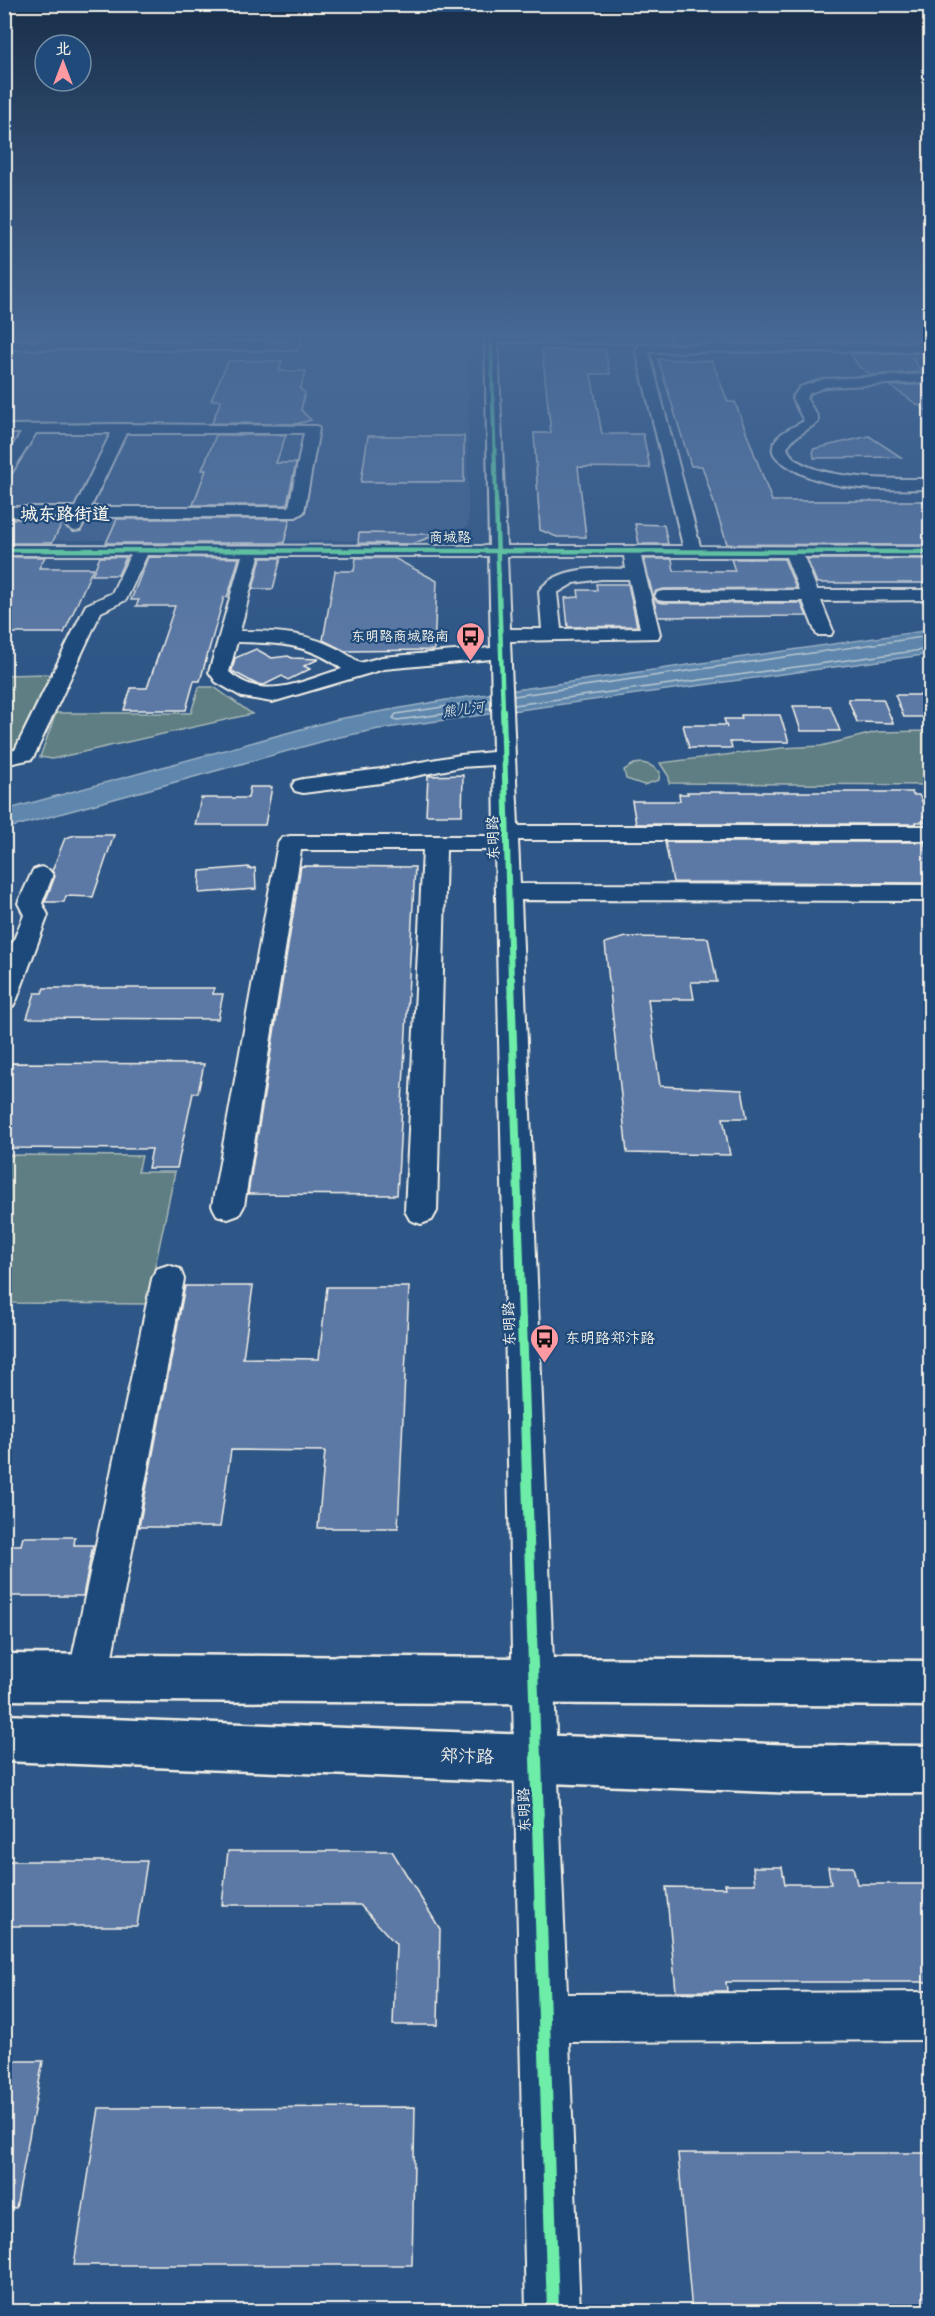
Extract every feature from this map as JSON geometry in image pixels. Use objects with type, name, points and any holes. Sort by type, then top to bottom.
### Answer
[{"type":"main road","points":[[4,1677],[930,1684]]},
{"type":"main road","name":"郑汴路","points":[[4,1738],[796,1769],[930,1770]]},
{"type":"street","points":[[4,474],[22,444]]},
{"type":"street","points":[[62,550],[113,444]]},
{"type":"street","points":[[4,512],[296,512],[309,444]]},
{"type":"street","name":"东明路","points":[[495,444],[553,2312]]},
{"type":"street","points":[[666,444],[693,551]]},
{"type":"street","points":[[781,444],[780,451],[784,458],[806,471],[836,478],[930,484]]},
{"type":"street","name":"商城路","points":[[6,553],[62,550],[930,552]]},
{"type":"street","points":[[4,759],[24,754],[93,609],[120,596],[141,550]]},
{"type":"street","points":[[252,550],[219,672],[223,678],[258,696],[272,696],[382,663],[447,656],[552,634],[651,634],[630,551]]},
{"type":"street","points":[[793,552],[824,631]]},
{"type":"street","points":[[552,634],[548,591],[558,582],[589,574],[636,574]]},
{"type":"street","points":[[664,596],[930,595]]},
{"type":"street","points":[[229,636],[282,638],[308,643],[329,651],[356,670]]},
{"type":"street","points":[[303,786],[381,776],[460,761],[503,724]]},
{"type":"street","points":[[228,1206],[290,843],[435,843],[507,838],[930,833]]},
{"type":"street","points":[[421,1211],[435,843]]},
{"type":"street","points":[[4,999],[36,915],[30,903],[41,874]]},
{"type":"street","points":[[509,892],[930,893]]},
{"type":"street","points":[[88,1677],[168,1279]]},
{"type":"street","points":[[544,2018],[930,2016]]},
{"type":"shaded area","points":[[5,444],[468,444],[468,526],[434,541],[5,540]]},
{"type":"green space","points":[[47,674],[50,676],[16,748],[5,751],[5,675]]},
{"type":"green space","points":[[199,687],[214,687],[252,714],[52,759],[40,757],[56,713],[191,713]]},
{"type":"green space","points":[[930,731],[930,785],[669,783],[669,777],[660,763],[782,748],[821,746],[877,732]]},
{"type":"green space","points":[[642,763],[660,772],[659,780],[644,785],[626,779],[624,770],[634,764]]},
{"type":"green space","points":[[5,1155],[142,1156],[138,1172],[175,1172],[147,1304],[5,1303]]},
{"type":"water","name":"熊儿河","points":[[930,630],[930,654],[379,729],[335,738],[5,829],[5,810],[338,719],[446,700]]},
{"type":"building","points":[[212,444],[283,444],[276,463],[296,463],[287,505],[193,505],[206,470],[202,470]]},
{"type":"building","points":[[367,444],[464,444],[464,482],[361,482]]},
{"type":"building","points":[[535,444],[645,444],[650,468],[578,467],[586,537],[557,537],[540,530]]},
{"type":"building","points":[[684,444],[751,444],[772,501],[930,501],[930,545],[727,544],[702,466],[691,466]]},
{"type":"building","points":[[834,444],[881,444],[901,457],[814,458],[813,449]]},
{"type":"building","points":[[4,519],[64,519],[52,543],[4,543]]},
{"type":"building","points":[[117,519],[290,519],[284,543],[106,543]]},
{"type":"building","points":[[635,524],[664,525],[668,544],[639,544]]},
{"type":"building","points":[[359,533],[432,534],[433,536],[412,544],[358,543]]},
{"type":"building","points":[[4,557],[45,557],[39,568],[93,568],[64,633],[4,633]]},
{"type":"building","points":[[100,557],[126,557],[118,575],[92,575]]},
{"type":"building","points":[[148,557],[239,558],[227,597],[224,597],[200,681],[194,681],[186,710],[124,710],[131,688],[147,688],[175,606],[136,606],[139,600],[131,600]]},
{"type":"building","points":[[261,558],[281,558],[273,589],[253,589]]},
{"type":"building","points":[[356,558],[394,558],[437,581],[434,650],[345,651],[323,640],[335,571],[354,571]]},
{"type":"building","points":[[644,559],[672,559],[674,571],[735,571],[731,559],[784,559],[796,588],[664,589],[656,591],[653,596]]},
{"type":"building","points":[[807,559],[930,559],[930,583],[817,583]]},
{"type":"building","points":[[596,584],[628,584],[637,626],[568,627],[565,598],[579,597],[578,590],[597,590]]},
{"type":"building","points":[[653,597],[658,602],[664,603],[801,603],[807,616],[658,617]]},
{"type":"building","points":[[256,649],[272,658],[288,656],[319,659],[304,666],[310,669],[288,680],[282,676],[264,685],[256,684],[232,671],[235,658]]},
{"type":"building","points":[[895,695],[930,695],[930,717],[904,717]]},
{"type":"building","points":[[848,699],[883,699],[893,723],[857,722]]},
{"type":"building","points":[[793,706],[830,706],[840,731],[801,731]]},
{"type":"building","points":[[741,715],[780,715],[789,742],[730,742],[732,748],[689,748],[683,725],[726,725],[724,719],[742,719]]},
{"type":"building","points":[[463,775],[462,815],[426,815],[428,776]]},
{"type":"building","points":[[250,787],[272,787],[265,825],[195,825],[201,798],[248,798]]},
{"type":"building","points":[[687,792],[912,792],[913,795],[919,795],[929,816],[923,816],[925,822],[916,822],[916,824],[636,824],[632,801],[680,801],[679,794],[688,794]]},
{"type":"building","points":[[75,835],[114,835],[93,897],[66,896],[64,902],[45,902],[55,876],[52,871],[65,838]]},
{"type":"building","points":[[665,842],[924,842],[930,858],[930,883],[673,882]]},
{"type":"building","points":[[301,866],[415,867],[397,1195],[248,1194]]},
{"type":"building","points":[[249,867],[249,869],[255,868],[256,889],[199,893],[200,871]]},
{"type":"building","points":[[626,937],[708,938],[717,982],[691,982],[694,999],[648,999],[660,1086],[742,1090],[747,1118],[723,1118],[730,1155],[627,1153],[605,943]]},
{"type":"building","points":[[44,988],[214,988],[213,994],[223,994],[218,1019],[27,1018],[35,993],[42,993]]},
{"type":"building","points":[[10,1063],[204,1064],[198,1093],[193,1093],[177,1168],[148,1168],[152,1149],[4,1148],[4,1079]]},
{"type":"building","points":[[185,1286],[253,1286],[243,1358],[319,1359],[327,1287],[409,1287],[398,1528],[318,1528],[325,1451],[231,1450],[220,1527],[139,1527]]},
{"type":"building","points":[[23,1537],[75,1537],[74,1545],[93,1545],[83,1596],[4,1596],[4,1545],[21,1545]]},
{"type":"building","points":[[228,1851],[392,1851],[440,1929],[438,2025],[393,2025],[396,1944],[360,1905],[222,1905]]},
{"type":"building","points":[[4,1861],[147,1861],[137,1926],[4,1926]]},
{"type":"building","points":[[753,1867],[782,1867],[785,1884],[831,1884],[828,1867],[853,1867],[857,1884],[930,1884],[930,1982],[726,1982],[727,1991],[676,1991],[666,1887],[726,1888],[725,1884],[755,1884]]},
{"type":"building","points":[[4,2061],[43,2061],[16,2208],[4,2207]]},
{"type":"building","points":[[415,2107],[412,2265],[74,2265],[99,2108]]},
{"type":"building","points":[[678,2153],[930,2153],[930,2312],[692,2312]]},
{"type":"cycle path","points":[[494,444],[553,2312]]},
{"type":"cycle path","points":[[4,550],[930,552]]},
{"type":"place","name":"东明路商城路南","points":[[470,662]]},
{"type":"place","name":"东明路郑汴路","points":[[544,1364]]},
{"type":"district","name":"城东路街道","points":[[65,514]]}]
